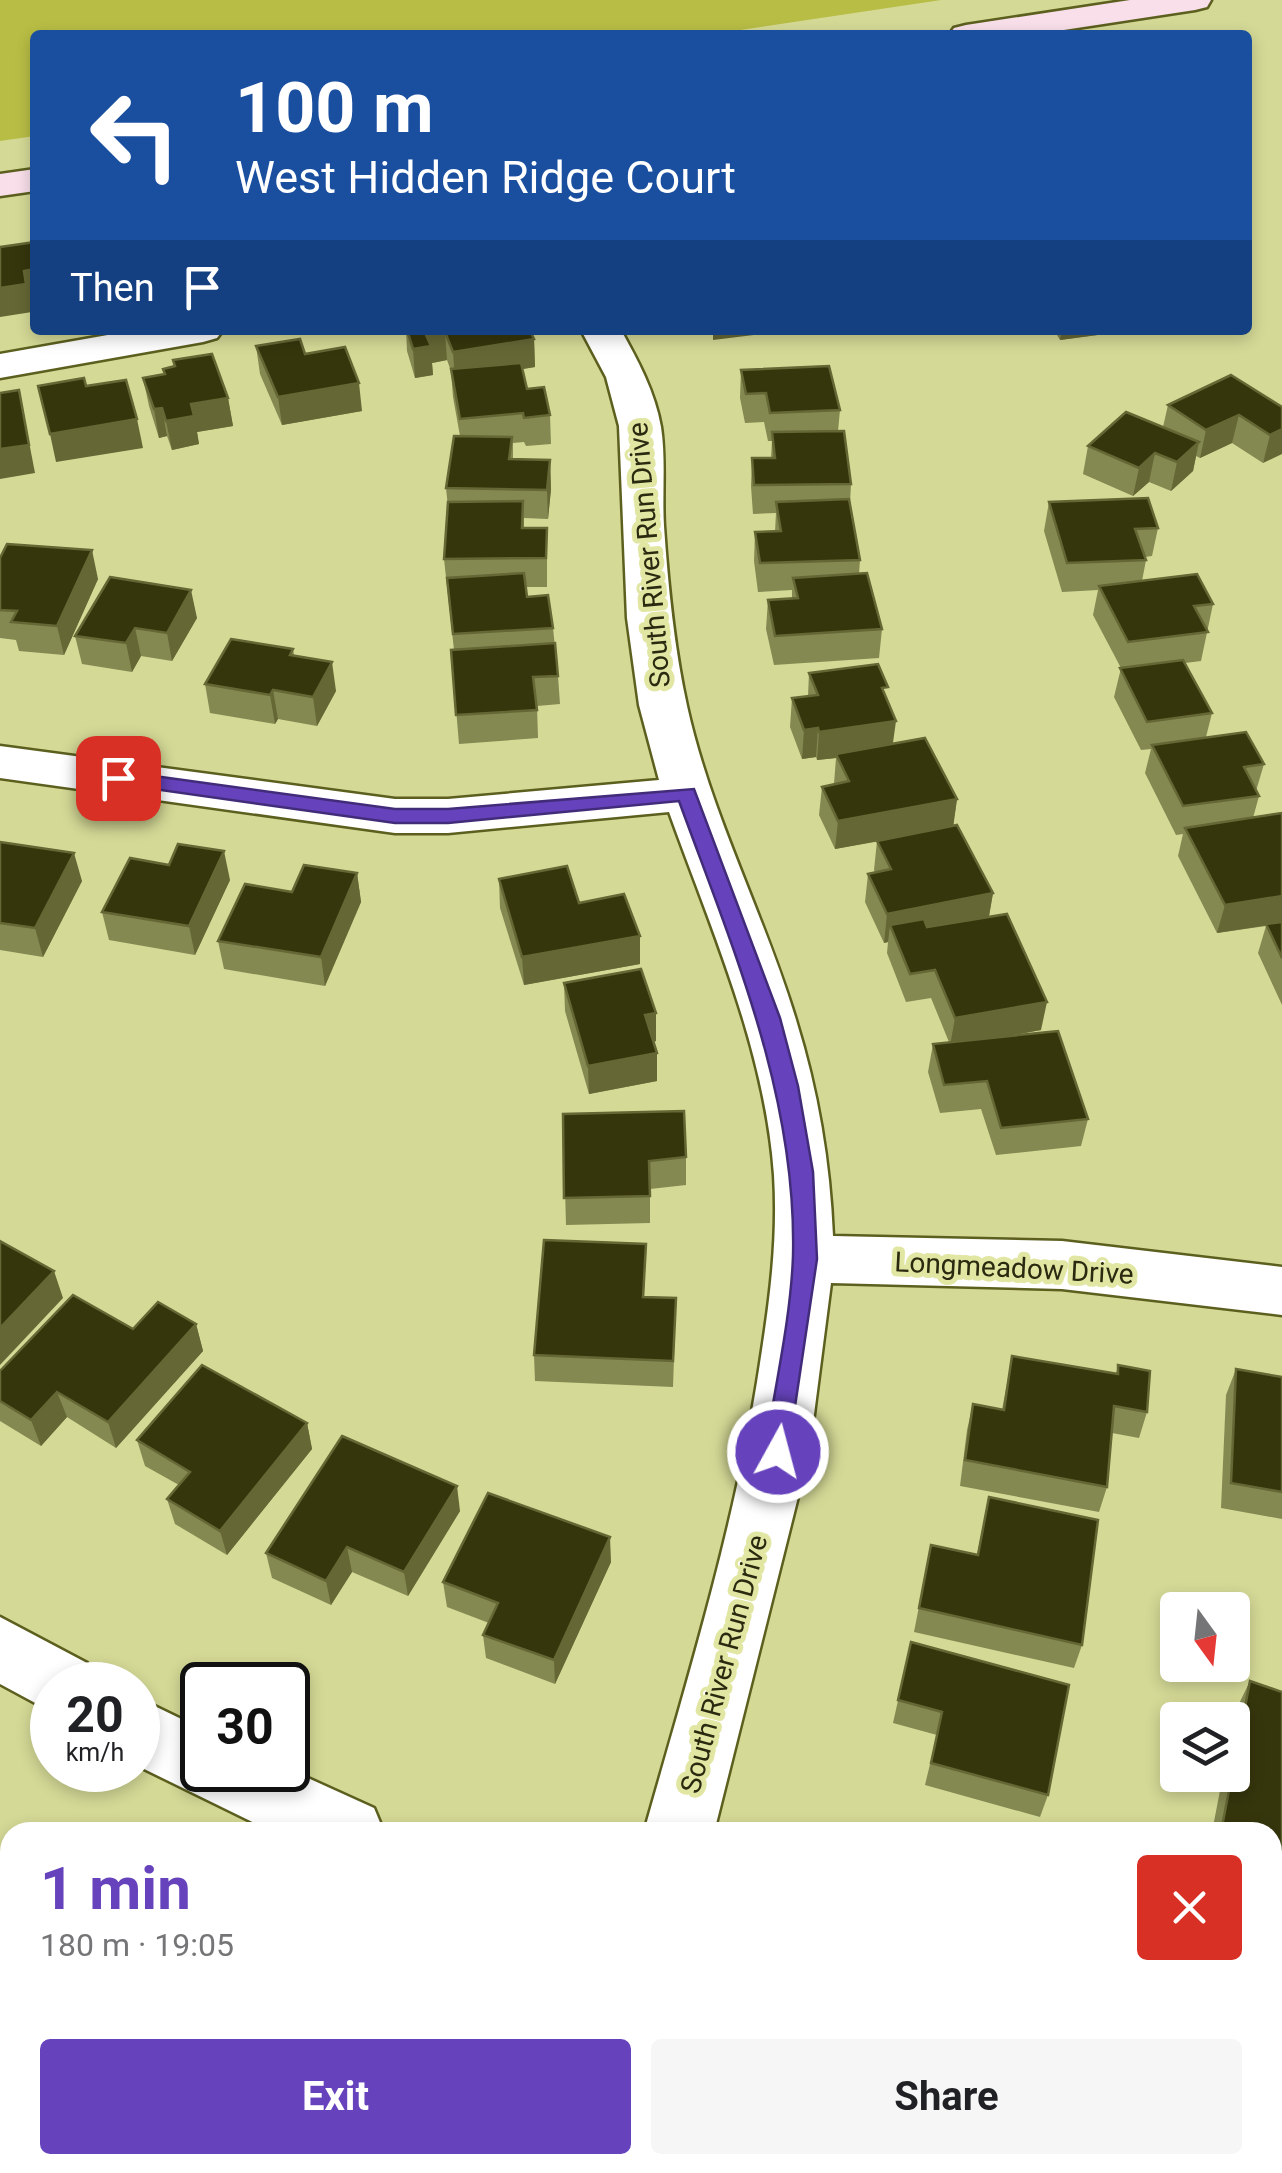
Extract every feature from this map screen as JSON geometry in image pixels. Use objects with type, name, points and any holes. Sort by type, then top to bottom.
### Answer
[{"type":"street","points":[[999,30],[1195,0]]},
{"type":"street","points":[[0,185],[30,181]]},
{"type":"street","points":[[0,366],[175,335]]},
{"type":"street","name":"South River Run Drive","points":[[604,335],[626,377],[640,426],[650,618],[663,705],[687,794],[769,1018],[787,1086],[802,1172],[805,1259],[778,1452],[728,1659],[683,1822]]},
{"type":"street","points":[[0,762],[395,816],[448,816],[687,794]]},
{"type":"street","name":"Longmeadow Drive","points":[[805,1259],[1062,1265],[1282,1292]]},
{"type":"street","points":[[0,1648],[30,1666]]},
{"type":"street","points":[[261,1792],[327,1822]]},
{"type":"shaded area","points":[[0,0],[941,0],[740,30],[30,30],[30,137],[0,141]]},
{"type":"building","points":[[30,243],[30,270],[24,271],[26,284],[0,288],[0,247]]},
{"type":"building","points":[[409,335],[426,335],[431,346],[413,349]]},
{"type":"building","points":[[446,335],[532,335],[534,339],[453,352]]},
{"type":"building","points":[[300,339],[305,354],[345,347],[359,383],[278,397],[256,346]]},
{"type":"building","points":[[212,354],[228,398],[191,404],[194,416],[166,421],[162,408],[154,409],[143,378],[165,374],[163,369],[175,366],[173,360]]},
{"type":"building","points":[[521,363],[527,389],[544,387],[550,415],[524,418],[523,413],[460,419],[451,369]]},
{"type":"building","points":[[829,366],[840,410],[770,413],[766,393],[746,394],[741,370]]},
{"type":"building","points":[[1231,375],[1282,407],[1282,429],[1270,435],[1239,415],[1206,430],[1168,405]]},
{"type":"building","points":[[84,378],[86,386],[126,380],[137,419],[50,434],[38,386]]},
{"type":"building","points":[[19,390],[29,445],[0,449],[0,393]]},
{"type":"building","points":[[1126,412],[1199,442],[1177,462],[1155,453],[1139,468],[1088,446]]},
{"type":"building","points":[[844,431],[851,484],[754,485],[752,458],[775,458],[772,432]]},
{"type":"building","points":[[454,436],[512,437],[509,459],[550,460],[547,490],[446,488]]},
{"type":"building","points":[[1148,498],[1158,528],[1135,529],[1146,560],[1067,563],[1049,502]]},
{"type":"building","points":[[849,499],[860,560],[760,563],[755,532],[781,531],[776,502]]},
{"type":"building","points":[[523,501],[522,528],[547,528],[546,558],[444,559],[448,502]]},
{"type":"building","points":[[7,544],[92,550],[57,626],[11,622],[17,611],[0,610],[0,558]]},
{"type":"building","points":[[524,573],[527,597],[548,595],[553,628],[453,634],[447,578]]},
{"type":"building","points":[[867,573],[882,629],[775,636],[768,600],[798,598],[793,578]]},
{"type":"building","points":[[1197,574],[1213,604],[1194,606],[1208,632],[1128,642],[1099,586]]},
{"type":"building","points":[[110,577],[191,590],[167,633],[135,628],[126,643],[75,636]]},
{"type":"building","points":[[231,639],[293,649],[290,655],[332,662],[313,697],[273,690],[270,695],[205,684]]},
{"type":"building","points":[[555,643],[558,676],[533,677],[537,710],[456,715],[451,650]]},
{"type":"building","points":[[1183,660],[1212,713],[1147,722],[1120,668]]},
{"type":"building","points":[[878,664],[888,687],[882,688],[896,721],[819,732],[818,728],[804,730],[792,698],[818,695],[809,673]]},
{"type":"building","points":[[1246,732],[1264,764],[1244,767],[1259,796],[1183,806],[1152,745]]},
{"type":"building","points":[[925,738],[957,799],[838,821],[822,787],[849,781],[836,754]]},
{"type":"building","points":[[1282,813],[1282,896],[1225,905],[1185,828]]},
{"type":"building","points":[[957,825],[993,893],[887,914],[868,874],[891,869],[877,841]]},
{"type":"building","points":[[0,842],[74,853],[35,928],[0,923]]},
{"type":"building","points":[[178,844],[224,851],[189,926],[102,912],[130,858],[169,865]]},
{"type":"building","points":[[304,865],[357,873],[321,957],[218,941],[245,884],[292,892]]},
{"type":"building","points":[[567,866],[579,903],[624,894],[640,936],[522,957],[499,879]]},
{"type":"building","points":[[1007,914],[1047,1002],[955,1018],[935,970],[910,974],[890,925],[924,919],[927,927]]},
{"type":"building","points":[[1282,922],[1282,958],[1266,924]]},
{"type":"building","points":[[641,969],[656,1013],[645,1015],[657,1053],[588,1066],[564,983]]},
{"type":"building","points":[[1058,1031],[1088,1119],[1001,1128],[987,1081],[944,1085],[933,1044]]},
{"type":"building","points":[[684,1111],[686,1157],[649,1161],[650,1196],[564,1198],[563,1114]]},
{"type":"building","points":[[544,1240],[646,1244],[643,1297],[676,1298],[673,1361],[534,1355]]},
{"type":"building","points":[[0,1241],[54,1271],[0,1328]]},
{"type":"building","points":[[73,1295],[133,1329],[158,1302],[196,1324],[108,1422],[57,1392],[31,1420],[0,1401],[0,1371]]},
{"type":"building","points":[[1012,1356],[1118,1374],[1118,1365],[1150,1371],[1147,1412],[1114,1406],[1107,1487],[965,1460],[973,1404],[1004,1410]]},
{"type":"building","points":[[202,1365],[307,1423],[220,1531],[167,1499],[190,1472],[137,1440]]},
{"type":"building","points":[[1236,1369],[1282,1377],[1282,1492],[1231,1483]]},
{"type":"building","points":[[342,1436],[457,1486],[404,1572],[347,1547],[326,1581],[266,1553]]},
{"type":"building","points":[[488,1493],[610,1537],[554,1660],[483,1635],[498,1603],[443,1582]]},
{"type":"building","points":[[989,1497],[1098,1520],[1082,1645],[919,1608],[931,1545],[978,1555]]},
{"type":"building","points":[[911,1642],[1069,1685],[1048,1795],[931,1763],[942,1712],[898,1700]]},
{"type":"building","points":[[1250,1681],[1282,1692],[1282,1822],[1223,1822],[1229,1792],[1250,1792],[1250,1702],[1246,1702]]},
{"type":"route","points":[[118,778],[395,816],[448,816],[687,794],[769,1018],[787,1086],[802,1172],[805,1259],[778,1452]]}]
